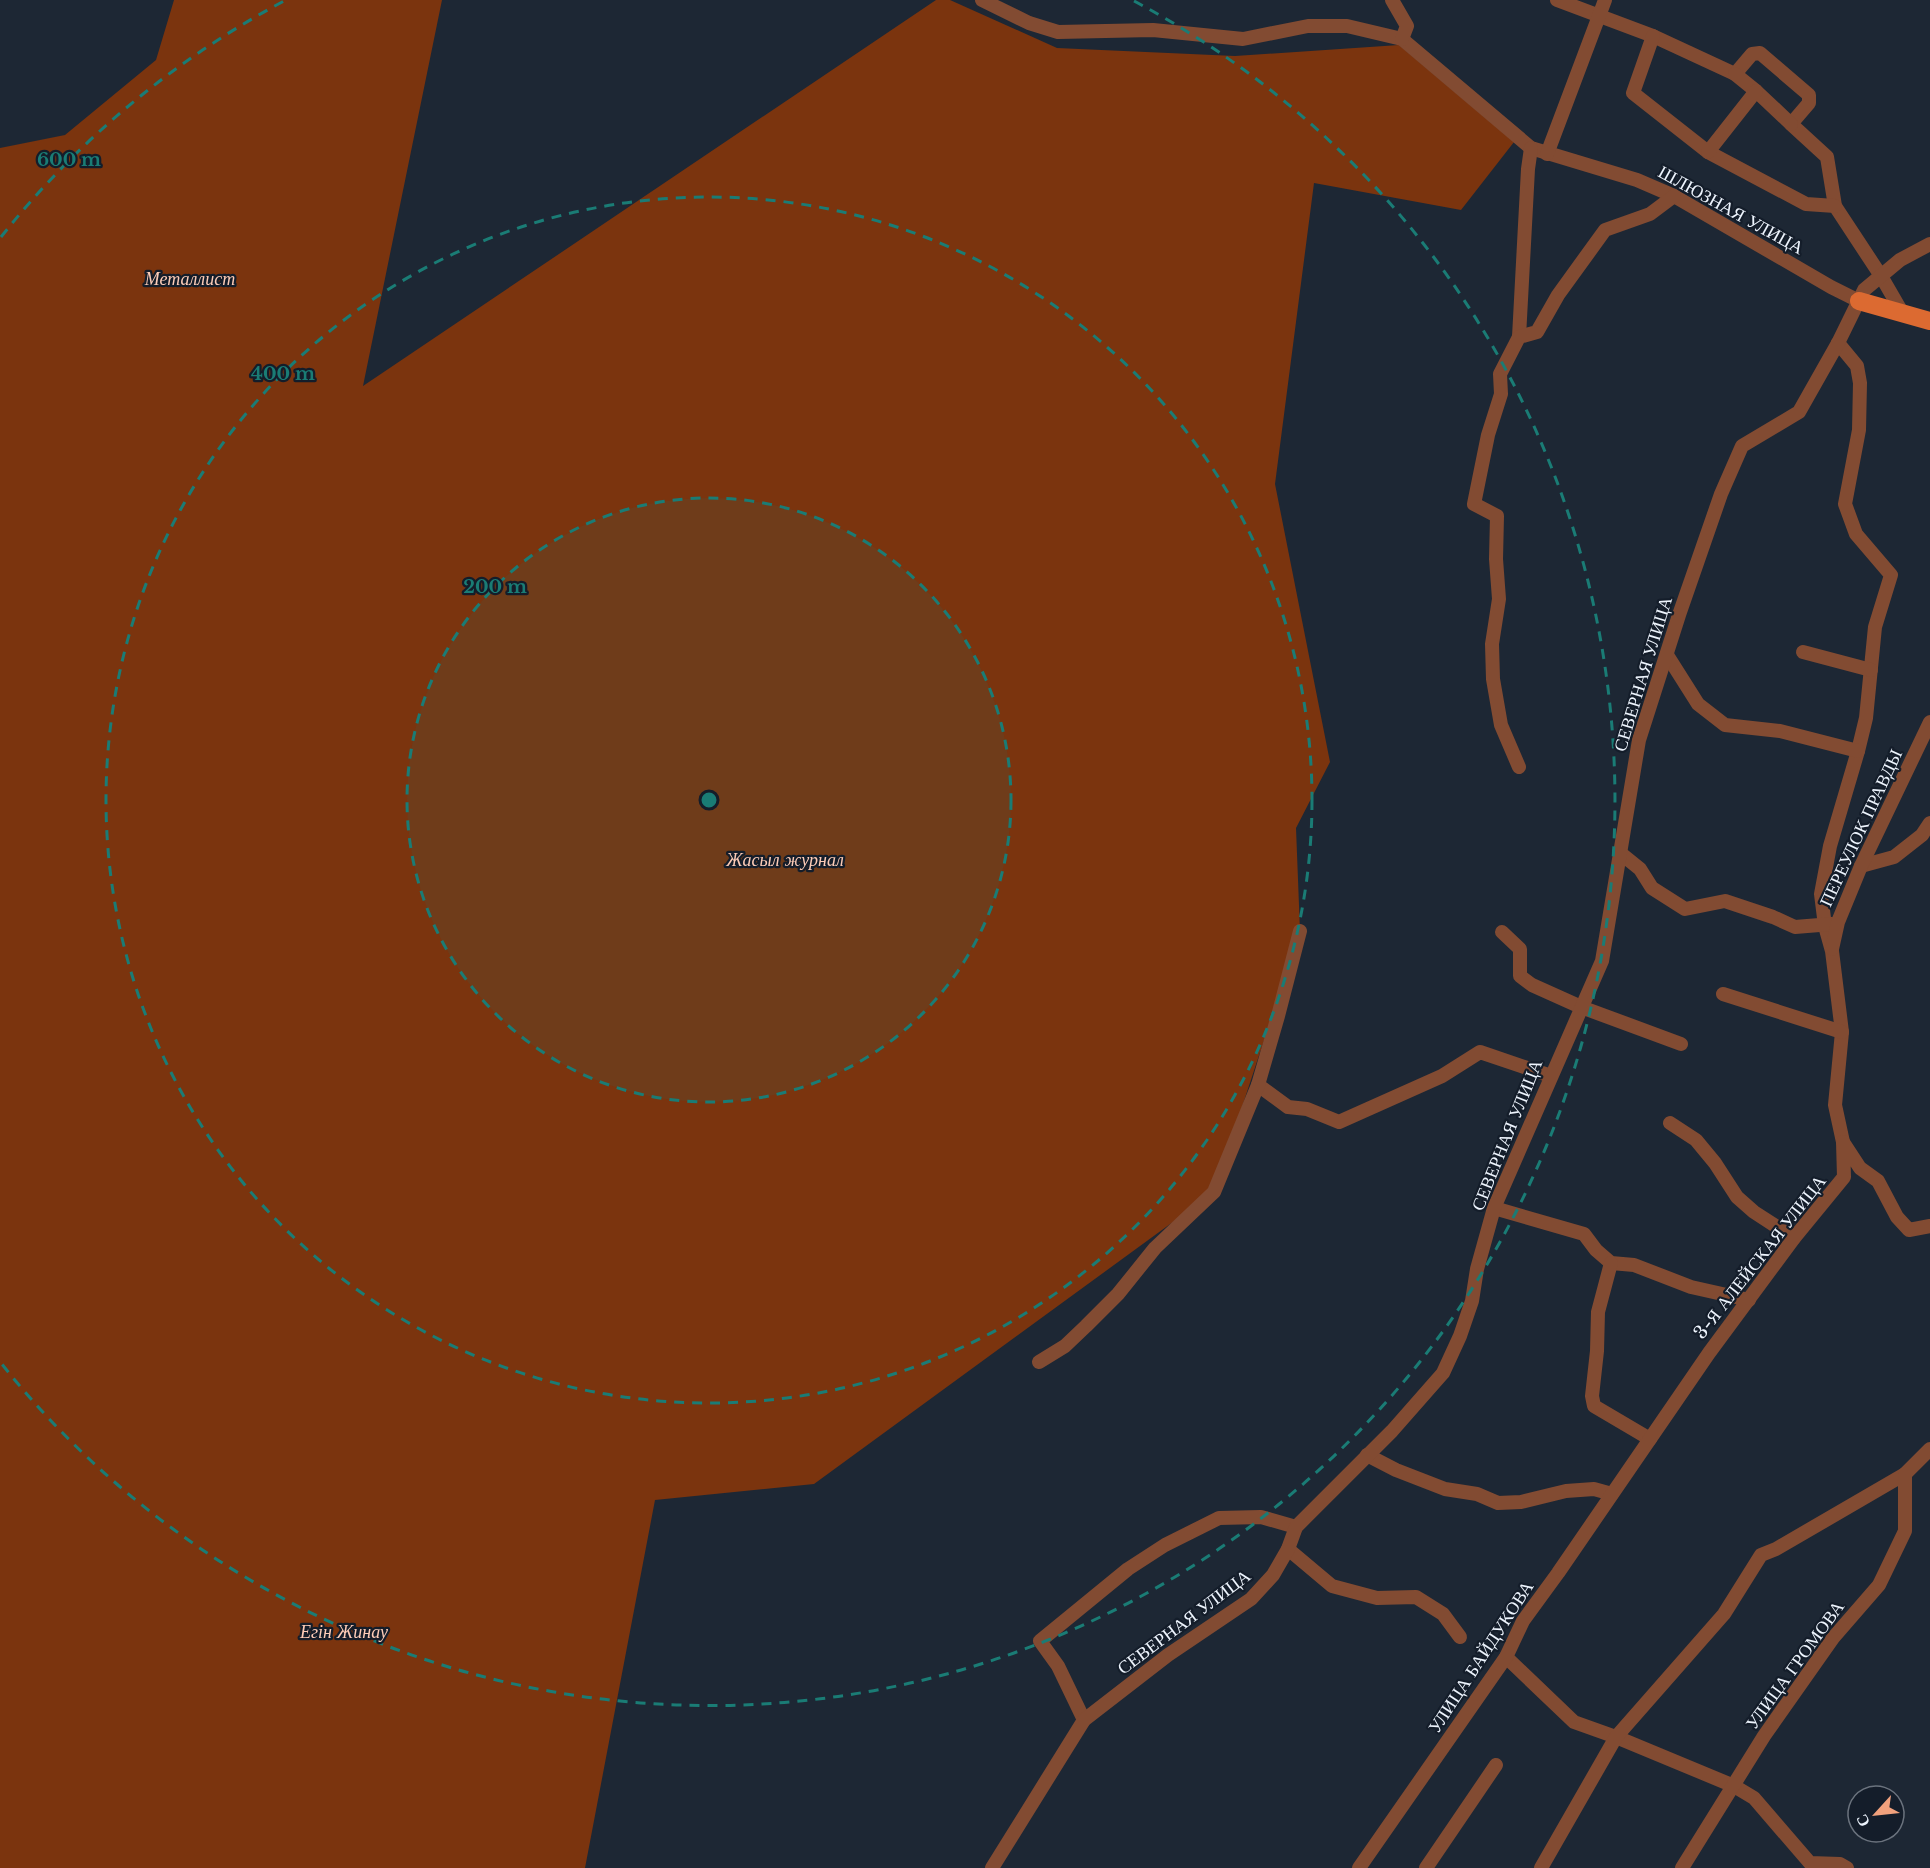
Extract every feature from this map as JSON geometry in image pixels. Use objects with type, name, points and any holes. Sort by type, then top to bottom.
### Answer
[{"type":"main road","points":[[1859,301],[1930,321]]},
{"type":"street","name":"ШЛЮЗНАЯ УЛИЦА","points":[[982,0],[1029,22],[1058,32],[1153,30],[1243,39],[1308,26],[1347,26],[1402,39],[1531,148],[1637,180],[1674,196],[1859,301]]},
{"type":"street","points":[[1392,0],[1407,26],[1402,39]]},
{"type":"street","points":[[1557,0],[1653,36],[1735,74],[1756,91],[1827,156],[1835,206],[1903,314]]},
{"type":"street","points":[[1547,154],[1605,0]]},
{"type":"street","points":[[1653,36],[1633,93],[1708,152],[1806,204],[1835,206]]},
{"type":"street","points":[[1735,74],[1752,54],[1760,53],[1809,95],[1809,102],[1791,124]]},
{"type":"street","points":[[1708,152],[1756,91]]},
{"type":"street","points":[[1519,767],[1501,724],[1493,679],[1492,644],[1499,599],[1496,560],[1497,516],[1474,504],[1488,435],[1500,394],[1500,374],[1519,337],[1531,148]]},
{"type":"street","points":[[1519,337],[1537,332],[1558,295],[1605,230],[1650,214],[1674,196]]},
{"type":"street","points":[[1859,301],[1864,290],[1900,260],[1930,244]]},
{"type":"street","name":"СЕВЕРНАЯ УЛИЦА","points":[[992,1868],[1084,1720],[1168,1655],[1251,1599],[1274,1575],[1296,1527],[1392,1431],[1443,1373],[1460,1336],[1472,1301],[1494,1208],[1602,961],[1639,740],[1721,494],[1742,446],[1799,412],[1859,301]]},
{"type":"street","points":[[1619,852],[1640,869],[1652,888],[1684,909],[1725,902],[1773,917],[1795,927],[1831,924],[1821,894],[1830,846],[1866,718],[1875,627],[1891,575],[1856,534],[1845,504],[1859,430],[1860,383],[1857,366],[1838,343]]},
{"type":"street","points":[[1803,652],[1871,670]]},
{"type":"street","points":[[1667,655],[1698,704],[1725,725],[1780,731],[1858,751]]},
{"type":"street","name":"ПЕРЕУЛОК ПРАВДЫ","points":[[1842,1032],[1831,924],[1930,722]]},
{"type":"street","points":[[1861,866],[1894,857],[1922,835],[1930,823]]},
{"type":"street","points":[[1039,1362],[1065,1346],[1086,1326],[1118,1294],[1155,1248],[1214,1192],[1257,1085],[1278,1017],[1300,931]]},
{"type":"street","points":[[1502,932],[1520,949],[1520,976],[1532,985],[1581,1007],[1681,1044]]},
{"type":"street","points":[[1723,994],[1842,1032],[1835,1105],[1843,1142],[1860,1168],[1878,1181],[1897,1217],[1909,1230],[1930,1226]]},
{"type":"street","points":[[1257,1085],[1288,1107],[1307,1109],[1339,1122],[1442,1076],[1480,1052],[1551,1076]]},
{"type":"street","points":[[1670,1124],[1696,1140],[1715,1163],[1737,1197],[1754,1212],[1794,1238]]},
{"type":"street","name":"3-Я АЛЕЙСКАЯ УЛИЦА","points":[[1650,1439],[1709,1353],[1794,1238],[1844,1177],[1843,1142]]},
{"type":"street","points":[[1494,1208],[1584,1234],[1596,1250],[1611,1263],[1634,1265],[1691,1287],[1749,1300]]},
{"type":"street","points":[[1611,1263],[1598,1312],[1592,1396],[1594,1406],[1650,1439]]},
{"type":"street","name":"УЛИЦА БАЙДУКОВА","points":[[1359,1868],[1506,1658],[1523,1620],[1650,1439]]},
{"type":"street","points":[[1541,1868],[1616,1737],[1724,1614],[1761,1555],[1776,1549],[1905,1474],[1930,1449]]},
{"type":"street","points":[[1367,1455],[1396,1470],[1445,1489],[1477,1494],[1498,1503],[1521,1502],[1566,1491],[1594,1489],[1612,1494]]},
{"type":"street","name":"УЛИЦА ГРОМОВА","points":[[1682,1868],[1764,1736],[1833,1638],[1879,1585],[1905,1531],[1905,1474]]},
{"type":"street","points":[[1084,1720],[1058,1666],[1040,1641],[1128,1569],[1165,1545],[1219,1518],[1261,1517],[1296,1527]]},
{"type":"street","points":[[1288,1548],[1332,1586],[1377,1598],[1416,1598],[1443,1614],[1460,1638]]},
{"type":"street","points":[[1506,1658],[1574,1722],[1734,1786],[1754,1798],[1810,1863],[1840,1864],[1847,1868]]},
{"type":"street","points":[[1426,1868],[1496,1765]]},
{"type":"green space","name":"Жасыл журнал","points":[[174,0],[442,0],[363,386],[936,0],[950,0],[1057,48],[1235,56],[1399,45],[1514,142],[1461,210],[1314,183],[1275,484],[1330,762],[1296,828],[1300,931],[1214,1192],[814,1484],[655,1500],[585,1868],[0,1868],[0,148],[65,135],[156,60]]},
{"type":"park label","name":"Металлист","points":[[190,279]]},
{"type":"park label","name":"Егін Жинау","points":[[344,1632]]}]
